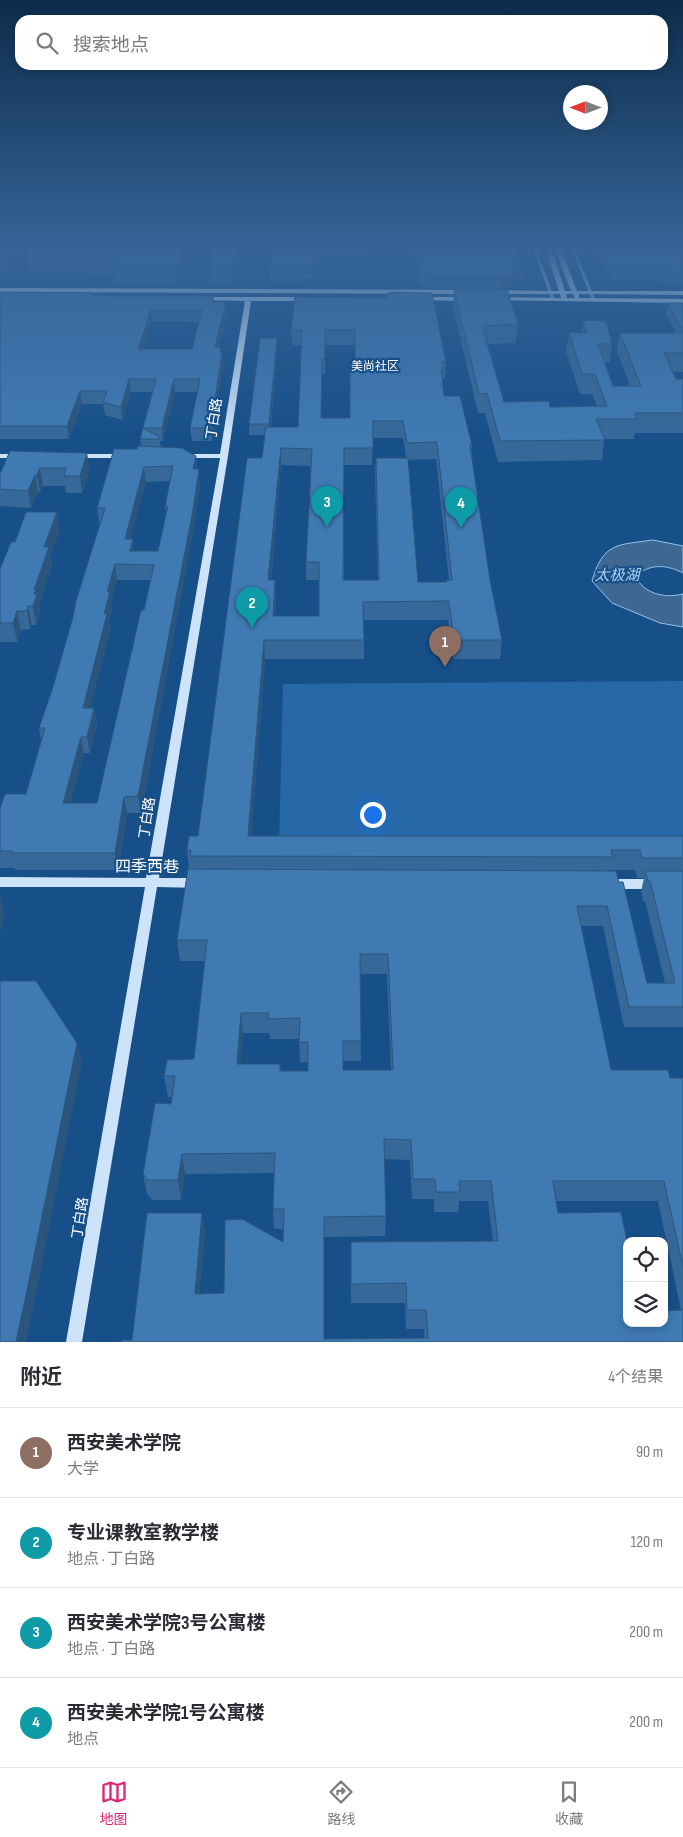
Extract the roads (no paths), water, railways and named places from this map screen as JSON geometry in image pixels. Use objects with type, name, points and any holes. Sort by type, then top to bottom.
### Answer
[{"type":"main road","name":"丁白路","points":[[74,1342],[224,456],[246,310]]},
{"type":"main road","points":[[0,456],[29,456]]},
{"type":"main road","points":[[67,456],[135,456]]},
{"type":"main road","points":[[173,456],[224,456]]},
{"type":"main road","name":"四季西巷","points":[[0,882],[216,883]]},
{"type":"main road","points":[[604,884],[663,884]]},
{"type":"water","name":"太极湖","points":[[653,540],[683,546],[683,573],[667,567],[650,568],[640,573],[639,582],[653,593],[671,596],[683,594],[683,627],[660,623],[612,603],[592,581],[596,568],[607,552],[621,545]]},
{"type":"place","name":"西安美术学院3号公寓楼","points":[[327,527]]},
{"type":"place","name":"西安美术学院1号公寓楼","points":[[461,528]]},
{"type":"place","name":"专业课教室教学楼","points":[[252,628]]},
{"type":"place","name":"西安美术学院","points":[[445,667]]},
{"type":"district","name":"美尚社区","points":[[375,366]]}]
